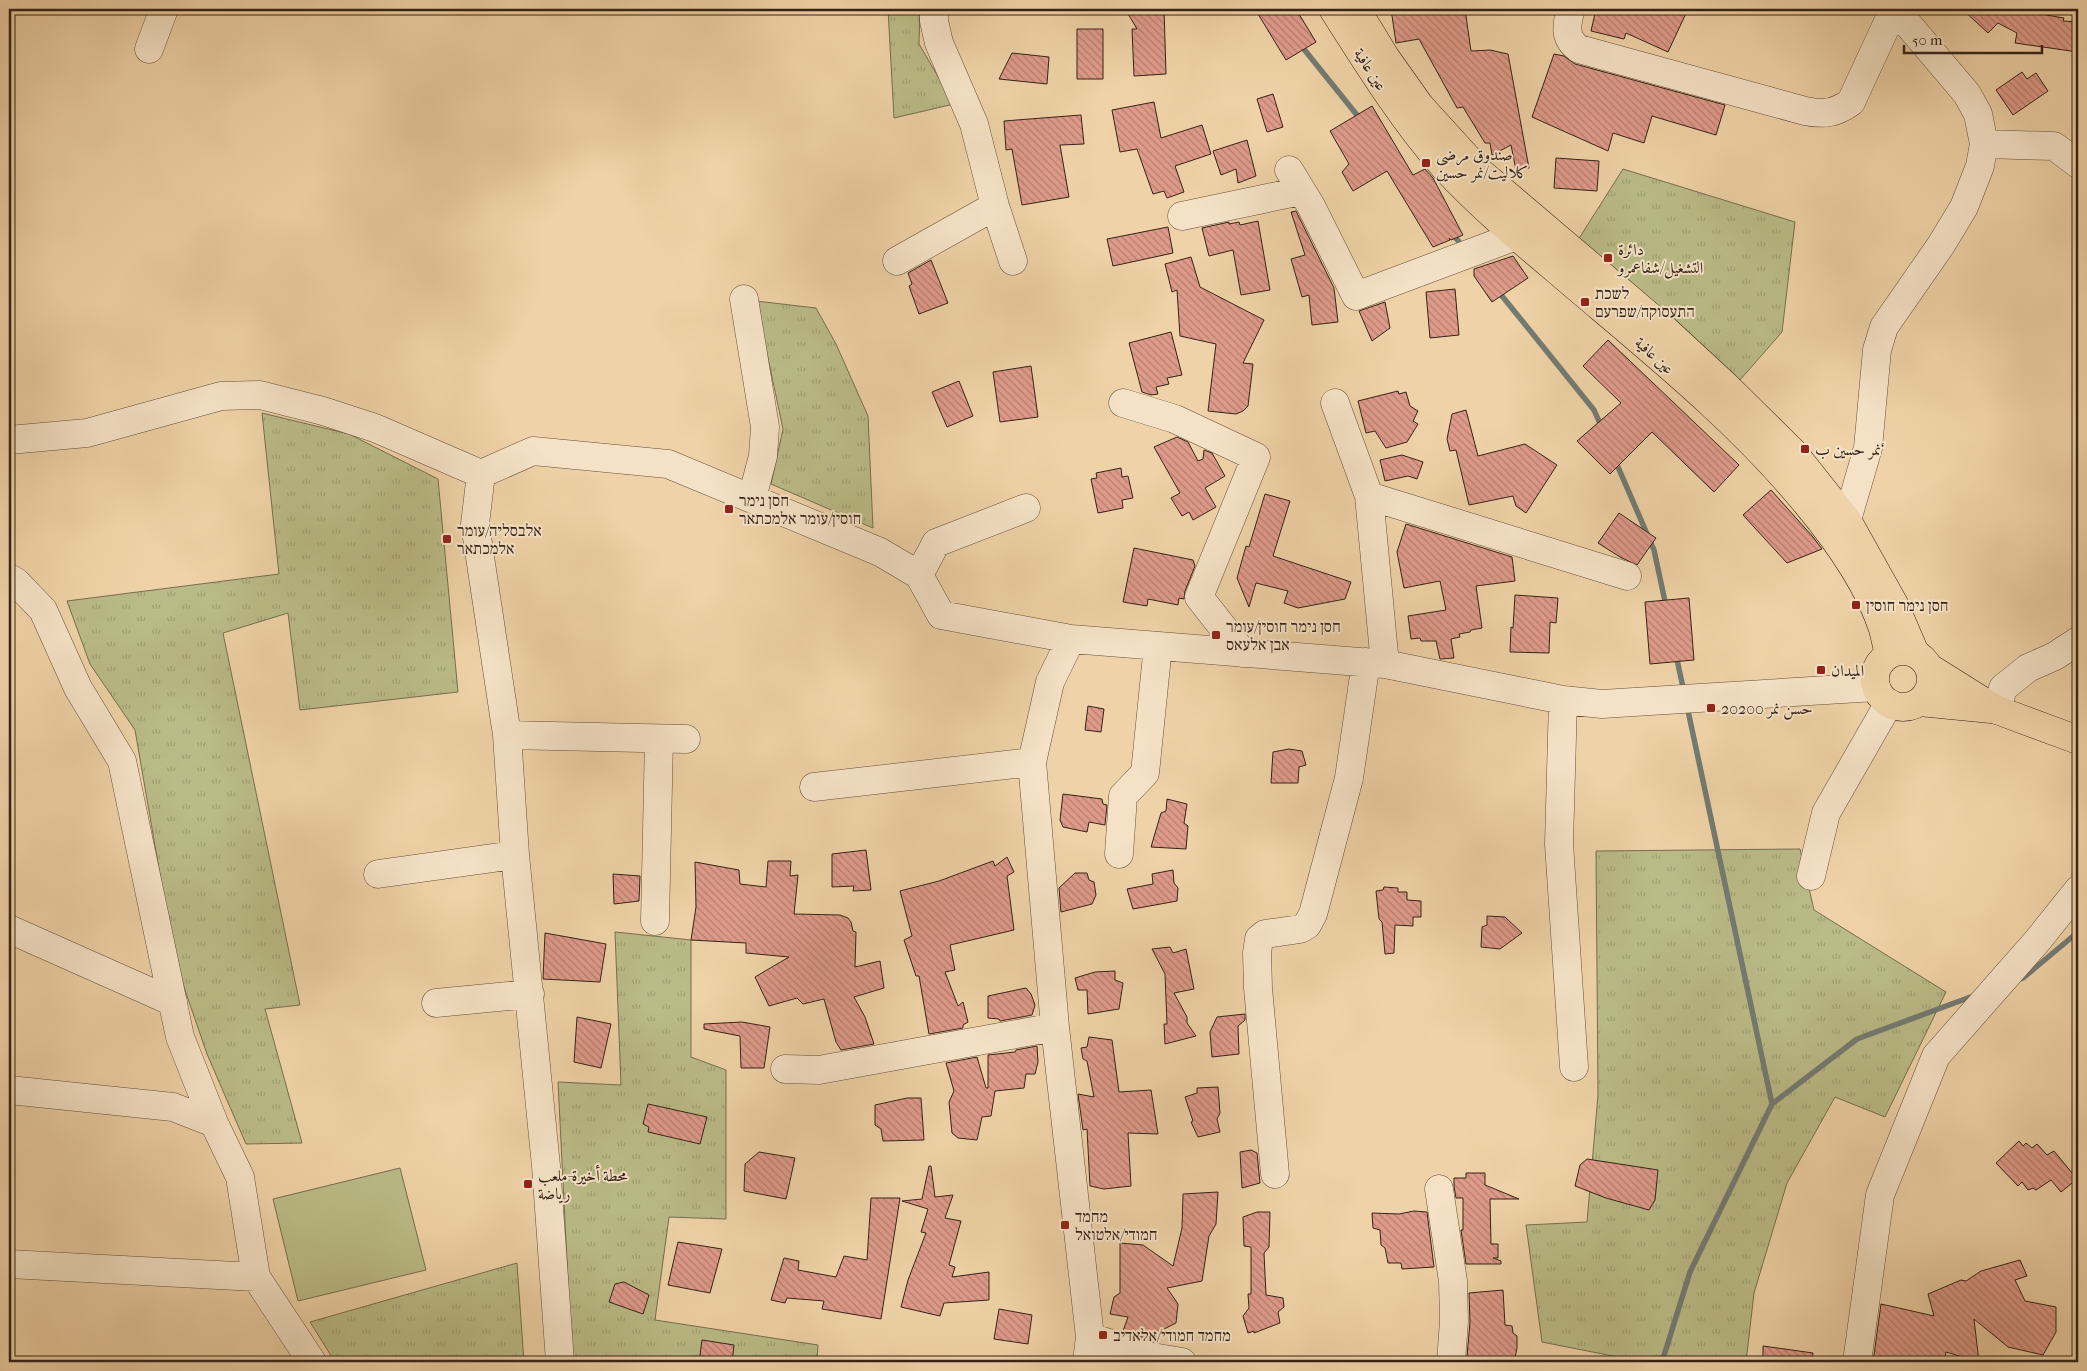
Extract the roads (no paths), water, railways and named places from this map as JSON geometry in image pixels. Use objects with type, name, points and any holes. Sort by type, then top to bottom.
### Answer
[{"type":"main road","name":"عين عافية","points":[[1333,9],[1393,103],[1446,168],[1516,236],[1738,428],[1782,473],[1821,521],[1859,576],[1880,622],[1911,658]]},
{"type":"main road","name":"عين عافية","points":[[1356,9],[1386,58],[1420,106],[1480,172],[1660,325],[1793,452],[1847,520],[1894,604],[1911,658]]},
{"type":"main road","points":[[1911,658],[1932,678],[1931,687],[1920,702]]},
{"type":"main road","points":[[1997,710],[1920,702],[1903,707],[1883,695],[1877,669],[1881,660],[1911,658],[1997,710],[2078,740]]},
{"type":"street","points":[[149,49],[164,9]]},
{"type":"street","points":[[934,9],[938,42],[974,124],[995,206],[1013,261]]},
{"type":"street","points":[[1571,9],[1566,35],[1571,43],[1579,49],[1805,111],[1828,114],[1840,110],[1851,102],[1895,9],[1967,94],[1978,114],[1984,144],[1980,166],[1964,207],[1942,246],[1884,327],[1877,350],[1868,448],[1847,520]]},
{"type":"street","points":[[1984,144],[2054,146],[2078,164]]},
{"type":"street","points":[[1182,216],[1295,180],[1311,206],[1356,296],[1516,236]]},
{"type":"street","points":[[897,261],[995,206]]},
{"type":"street","points":[[744,299],[765,427],[763,456],[752,498]]},
{"type":"street","points":[[9,440],[87,433],[221,396],[260,395],[375,428],[481,474],[533,451],[668,464],[880,552],[919,575],[941,614],[1070,638],[1376,663],[1564,700],[1602,704],[1883,695],[1826,813],[1811,876]]},
{"type":"street","points":[[1123,403],[1175,419],[1256,457],[1199,598],[1243,653]]},
{"type":"street","points":[[1275,1174],[1258,988],[1257,953],[1259,939],[1265,934],[1300,929],[1307,925],[1313,914],[1350,778],[1376,663],[1369,496],[1335,403]]},
{"type":"street","points":[[481,474],[476,524],[507,735],[515,855],[546,1166],[560,1362]]},
{"type":"street","points":[[1369,496],[1627,576]]},
{"type":"street","points":[[919,575],[936,543],[1026,508]]},
{"type":"street","points":[[9,578],[16,582],[44,610],[78,688],[122,761],[180,1037],[214,1123],[240,1177],[256,1276],[312,1362]]},
{"type":"street","points":[[1070,638],[1050,682],[1032,762],[1055,1027],[1088,1350],[1182,1362]]},
{"type":"street","points":[[1997,710],[2003,688],[2028,668],[2055,656],[2078,641]]},
{"type":"street","points":[[1119,854],[1123,796],[1145,773],[1158,646]]},
{"type":"street","points":[[1564,700],[1559,844],[1574,1067]]},
{"type":"street","points":[[507,735],[686,739]]},
{"type":"street","points":[[655,921],[659,739]]},
{"type":"street","points":[[814,787],[1032,762]]},
{"type":"street","points":[[378,874],[515,855]]},
{"type":"street","points":[[1857,1362],[1880,1194],[1936,1056],[2038,940],[2078,890]]},
{"type":"street","points":[[9,928],[173,1002]]},
{"type":"street","points":[[436,1003],[530,994]]},
{"type":"street","points":[[785,1069],[819,1070],[1055,1027]]},
{"type":"street","points":[[9,1090],[173,1107],[214,1123]]},
{"type":"street","points":[[1439,1190],[1453,1281],[1454,1321],[1451,1362]]},
{"type":"street","points":[[9,1264],[256,1276]]},
{"type":"waterway","points":[[1299,43],[1361,120]]},
{"type":"waterway","points":[[1451,232],[1464,248]]},
{"type":"waterway","points":[[1498,291],[1594,410],[1602,428]]},
{"type":"waterway","points":[[1615,460],[1654,550],[1666,606]]},
{"type":"waterway","points":[[1676,655],[1684,692]]},
{"type":"waterway","points":[[1687,706],[1772,1104]]},
{"type":"waterway","points":[[2017,980],[2023,978],[2078,932]]},
{"type":"waterway","points":[[1662,1362],[1690,1272],[1772,1104],[1857,1039],[1976,995]]},
{"type":"place","name":"صندوق مرضى كلاليت/نمر حسين","points":[[1426,163]]},
{"type":"place","name":"دائرة التشغيل/شفاعمرو","points":[[1608,258]]},
{"type":"place","name":"לשכת התעסוקה/שפרעם","points":[[1585,302]]},
{"type":"place","name":"نمر حسين ب‘","points":[[1805,449]]},
{"type":"place","name":"חסן נימר חוסין/עומר אלמכתאר","points":[[729,509]]},
{"type":"place","name":"אלבסליה/עומר אלמכתאר","points":[[447,539]]},
{"type":"place","name":"חסן נימר חוסין","points":[[1856,605]]},
{"type":"place","name":"חסן נימר חוסין/עומר אבן אלעאס","points":[[1216,635]]},
{"type":"place","name":"الميدان","points":[[1821,670]]},
{"type":"place","name":"حسن نمر 20200","points":[[1711,708]]},
{"type":"place","name":"محطة أخيرة-ملعب رياضة","points":[[528,1184]]},
{"type":"place","name":"מחמד חמודי/אלטואל","points":[[1065,1225]]},
{"type":"place","name":"מחמד חמודי/אלאדיב","points":[[1103,1335]]}]
